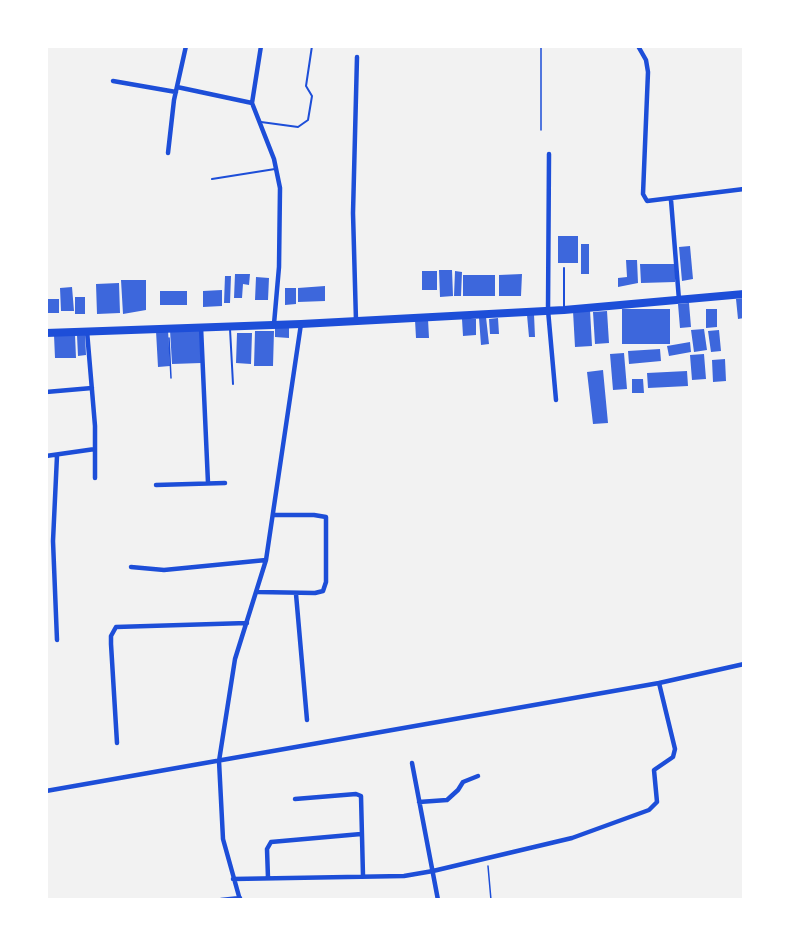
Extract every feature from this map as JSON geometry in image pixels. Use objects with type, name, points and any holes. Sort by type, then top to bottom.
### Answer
[{"type":"main road","points":[[46,333],[301,324],[564,310],[744,294]]},
{"type":"street","points":[[168,153],[186,46]]},
{"type":"street","points":[[261,46],[252,103],[261,122],[276,169],[281,214],[274,324]]},
{"type":"street","points":[[638,46],[646,60],[648,72],[643,194],[650,203],[744,189]]},
{"type":"street","points":[[356,321],[353,213],[357,57]]},
{"type":"street","points":[[113,81],[252,103]]},
{"type":"street","points":[[549,154],[548,310],[556,400]]},
{"type":"street","points":[[671,200],[680,300]]},
{"type":"street","points":[[221,900],[240,899],[223,839],[219,761],[231,682],[266,560],[301,324]]},
{"type":"street","points":[[201,327],[208,483]]},
{"type":"street","points":[[87,331],[92,388],[95,478]]},
{"type":"street","points":[[46,392],[92,388]]},
{"type":"street","points":[[46,456],[95,449]]},
{"type":"street","points":[[57,456],[53,541],[57,639]]},
{"type":"street","points":[[156,484],[225,483]]},
{"type":"street","points":[[258,592],[296,594],[323,591],[326,582],[326,518],[314,515],[273,515]]},
{"type":"street","points":[[131,567],[164,570],[266,560]]},
{"type":"street","points":[[296,594],[307,720]]},
{"type":"street","points":[[117,743],[111,644],[112,631],[116,627],[247,623]]},
{"type":"street","points":[[46,791],[659,682],[744,664]]},
{"type":"street","points":[[233,879],[404,876],[572,838],[654,807],[657,799],[654,770],[673,757],[675,749],[659,682]]},
{"type":"street","points":[[412,763],[438,900]]},
{"type":"street","points":[[419,802],[447,800],[463,782],[478,776]]},
{"type":"street","points":[[295,799],[359,794],[362,799],[363,876]]},
{"type":"street","points":[[268,878],[267,849],[271,842],[361,834]]},
{"type":"lane","points":[[261,122],[298,127],[308,120],[312,96],[306,86],[312,46]]},
{"type":"lane","points":[[212,179],[276,169]]},
{"type":"lane","points":[[564,268],[564,310]]},
{"type":"lane","points":[[230,327],[233,384]]},
{"type":"path","points":[[541,46],[541,130]]},
{"type":"path","points":[[169,328],[171,378]]},
{"type":"path","points":[[487,859],[491,900]]},
{"type":"building","points":[[558,236],[578,236],[578,263],[558,263]]},
{"type":"building","points":[[581,244],[589,244],[589,274],[581,274]]},
{"type":"building","points":[[690,246],[693,279],[682,281],[679,247]]},
{"type":"building","points":[[626,260],[637,260],[638,283],[618,287],[618,278],[627,277]]},
{"type":"building","points":[[640,264],[675,264],[675,282],[641,283]]},
{"type":"building","points":[[439,270],[452,270],[453,296],[440,297]]},
{"type":"building","points":[[422,271],[437,271],[437,290],[422,290]]},
{"type":"building","points":[[455,271],[462,272],[461,296],[454,296]]},
{"type":"building","points":[[235,274],[250,274],[249,285],[243,284],[242,298],[234,298]]},
{"type":"building","points":[[522,274],[521,296],[499,296],[499,275]]},
{"type":"building","points":[[463,275],[495,275],[495,296],[463,296]]},
{"type":"building","points":[[225,276],[231,276],[230,303],[224,303]]},
{"type":"building","points":[[256,277],[269,278],[268,300],[255,300]]},
{"type":"building","points":[[121,280],[146,280],[146,310],[123,314]]},
{"type":"building","points":[[119,283],[120,313],[97,314],[96,284]]},
{"type":"building","points":[[325,286],[325,301],[298,302],[298,288]]},
{"type":"building","points":[[72,287],[74,311],[61,311],[60,288]]},
{"type":"building","points":[[285,288],[296,288],[296,304],[285,305]]},
{"type":"building","points":[[222,290],[222,306],[203,307],[203,291]]},
{"type":"building","points":[[160,291],[187,291],[187,305],[160,305]]},
{"type":"building","points":[[75,297],[85,297],[85,314],[75,314]]},
{"type":"building","points":[[744,298],[744,318],[738,319],[736,299]]},
{"type":"building","points":[[46,299],[59,299],[59,313],[46,313]]},
{"type":"building","points":[[689,303],[691,327],[680,328],[678,304]]},
{"type":"building","points":[[622,309],[670,309],[670,344],[622,344]]},
{"type":"building","points":[[706,309],[717,309],[717,327],[706,328]]},
{"type":"building","points":[[590,310],[592,346],[575,347],[573,311]]},
{"type":"building","points":[[607,311],[609,343],[595,344],[593,312]]},
{"type":"building","points":[[534,314],[535,337],[529,337],[527,315]]},
{"type":"building","points":[[486,317],[489,344],[481,345],[479,318]]},
{"type":"building","points":[[498,318],[499,334],[490,334],[489,319]]},
{"type":"building","points":[[428,319],[429,338],[416,338],[415,320]]},
{"type":"building","points":[[462,319],[476,319],[476,335],[463,336]]},
{"type":"building","points":[[275,328],[289,328],[289,338],[275,337]]},
{"type":"building","points":[[200,329],[201,363],[172,364],[170,330]]},
{"type":"building","points":[[704,329],[707,350],[694,352],[691,330]]},
{"type":"building","points":[[168,330],[170,366],[158,367],[156,331]]},
{"type":"building","points":[[719,330],[721,351],[711,352],[708,331]]},
{"type":"building","points":[[255,331],[274,331],[273,366],[254,366]]},
{"type":"building","points":[[237,333],[252,333],[251,364],[236,363]]},
{"type":"building","points":[[75,334],[76,358],[55,358],[54,335]]},
{"type":"building","points":[[85,334],[86,355],[78,356],[77,335]]},
{"type":"building","points":[[690,342],[691,352],[669,356],[667,346]]},
{"type":"building","points":[[660,349],[661,361],[629,364],[628,351]]},
{"type":"building","points":[[624,353],[627,389],[613,390],[610,354]]},
{"type":"building","points":[[704,354],[706,379],[692,380],[690,355]]},
{"type":"building","points":[[725,359],[726,381],[713,382],[712,360]]},
{"type":"building","points":[[603,370],[608,423],[593,424],[587,372]]},
{"type":"building","points":[[687,371],[688,386],[648,388],[647,373]]},
{"type":"building","points":[[632,379],[643,379],[644,393],[632,393]]}]
